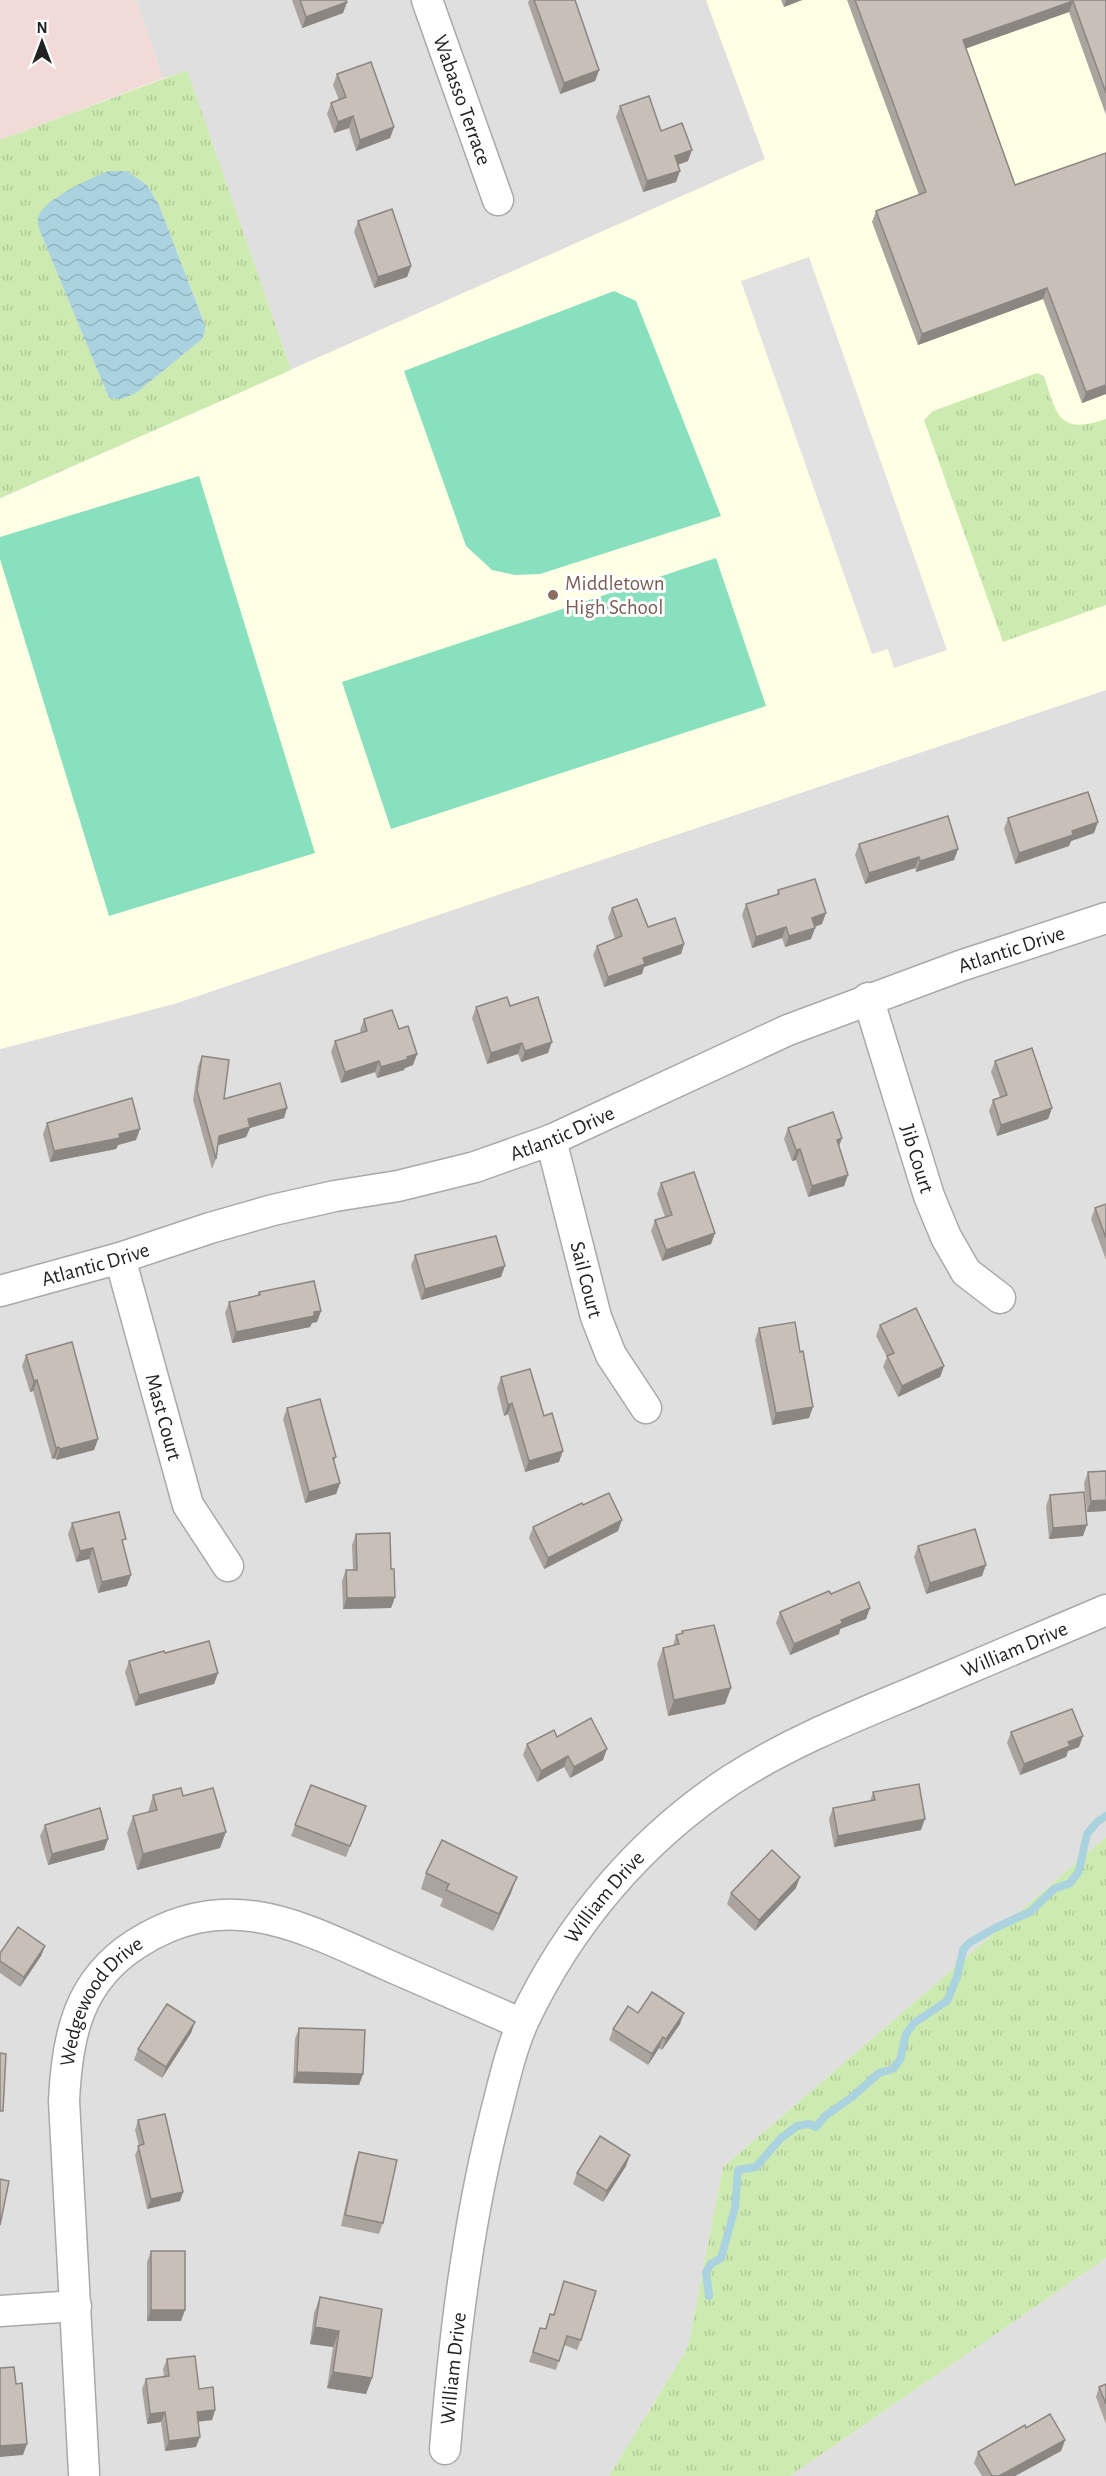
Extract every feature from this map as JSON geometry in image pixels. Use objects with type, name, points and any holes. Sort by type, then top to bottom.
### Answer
[{"type":"street","name":"Wabasso Terrace","points":[[427,0],[498,200]]},
{"type":"street","name":"Atlantic Drive","points":[[0,1291],[120,1258],[273,1210],[398,1186],[475,1167],[551,1140],[788,1029],[868,998],[1106,918]]},
{"type":"street","name":"Jib Court","points":[[868,998],[929,1196],[946,1237],[966,1272],[1000,1298]]},
{"type":"street","name":"Sail Court","points":[[551,1140],[596,1317],[611,1355],[646,1408]]},
{"type":"street","name":"Mast Court","points":[[120,1258],[188,1505],[228,1566]]},
{"type":"street","name":"William Drive","points":[[444,2449],[466,2261],[487,2149],[510,2058],[522,2024],[551,1967],[589,1910],[646,1848],[731,1780],[790,1747],[851,1718],[1106,1610]]},
{"type":"street","name":"Wedgewood Drive","points":[[84,2474],[64,2101],[65,2071],[70,2042],[85,1996],[100,1974],[117,1956],[162,1929],[185,1921],[218,1915],[250,1915],[276,1919],[318,1934],[522,2024]]},
{"type":"street","points":[[0,2311],[76,2306]]},
{"type":"shaded area","points":[[0,0],[136,0],[163,78],[0,140]]},
{"type":"shaded area","points":[[136,0],[706,0],[765,159],[291,370],[187,71],[163,78]]},
{"type":"shaded area","name":"Middletown High School","points":[[706,0],[1106,0],[1106,690],[174,1004],[0,1049],[0,499],[765,159]]},
{"type":"shaded area","points":[[809,257],[947,650],[894,668],[888,649],[872,654],[741,281]]},
{"type":"shaded area","points":[[1106,690],[1106,1837],[723,2167],[688,2347],[609,2476],[0,2476],[0,1049],[174,1004]]},
{"type":"shaded area","points":[[1106,2258],[1106,2476],[790,2476]]},
{"type":"green space","points":[[187,70],[291,370],[0,498],[0,140]],"holes":[[[108,171],[127,171],[147,185],[159,205],[205,324],[205,332],[202,339],[136,393],[109,398],[39,229]]]},
{"type":"green space","points":[[614,291],[636,301],[721,516],[540,574],[515,575],[492,570],[466,546],[404,371]]},
{"type":"green space","points":[[1037,373],[1044,376],[1057,411],[1069,423],[1078,425],[1106,419],[1106,605],[1003,642],[924,420],[933,411]]},
{"type":"green space","points":[[199,476],[315,853],[109,916],[0,559],[0,537]]},
{"type":"green space","points":[[716,558],[766,706],[391,829],[342,682]]},
{"type":"green space","points":[[1106,1837],[1106,2258],[790,2476],[609,2476],[688,2347],[723,2167]]},
{"type":"water","points":[[108,171],[127,171],[147,185],[159,205],[205,325],[202,339],[136,393],[122,399],[109,398],[38,222],[43,209],[59,195]]},
{"type":"building","points":[[300,0],[346,0],[347,2],[306,17]]},
{"type":"building","points":[[534,0],[575,0],[599,70],[564,83]]},
{"type":"building","points":[[855,0],[1106,0],[1106,93],[1073,1],[963,40],[1015,185],[1106,153],[1106,385],[1086,392],[1047,288],[922,334],[876,211],[926,192]]},
{"type":"building","points":[[371,62],[394,127],[360,140],[353,116],[338,122],[331,103],[346,97],[337,74]]},
{"type":"building","points":[[649,96],[661,131],[682,123],[692,150],[675,156],[680,171],[647,181],[620,106]]},
{"type":"building","points":[[392,209],[411,266],[378,277],[358,221]]},
{"type":"building","points":[[1088,792],[1098,822],[1072,831],[1073,835],[1019,853],[1008,818]]},
{"type":"building","points":[[948,816],[958,849],[920,861],[919,857],[869,873],[859,844]]},
{"type":"building","points":[[815,879],[826,913],[812,918],[815,928],[789,936],[786,927],[756,937],[746,904],[779,894],[778,890]]},
{"type":"building","points":[[637,899],[648,927],[675,918],[684,944],[643,958],[645,964],[608,977],[597,946],[622,936],[612,908]]},
{"type":"building","points":[[507,997],[510,1006],[538,997],[552,1042],[525,1051],[522,1043],[491,1053],[476,1007]]},
{"type":"building","points":[[392,1010],[399,1029],[408,1026],[417,1054],[381,1067],[379,1061],[345,1072],[335,1041],[367,1031],[364,1019]]},
{"type":"building","points":[[1032,1048],[1052,1108],[1001,1125],[993,1100],[1007,1095],[995,1061]]},
{"type":"building","points":[[202,1056],[229,1060],[224,1099],[280,1083],[287,1108],[248,1119],[250,1127],[219,1136],[216,1159],[197,1090]]},
{"type":"building","points":[[132,1098],[140,1129],[119,1134],[120,1138],[54,1151],[47,1123]]},
{"type":"building","points":[[833,1112],[842,1138],[837,1140],[848,1175],[812,1186],[800,1149],[796,1150],[788,1128]]},
{"type":"building","points":[[694,1172],[715,1233],[666,1250],[655,1220],[672,1215],[661,1183]]},
{"type":"building","points":[[1106,1204],[1106,1238],[1095,1208]]},
{"type":"building","points":[[496,1236],[505,1266],[425,1289],[415,1255]]},
{"type":"building","points":[[314,1281],[321,1311],[314,1312],[314,1316],[236,1332],[229,1302],[260,1295],[259,1292]]},
{"type":"building","points":[[916,1308],[944,1366],[902,1386],[887,1356],[894,1353],[880,1325]]},
{"type":"building","points":[[795,1322],[800,1352],[803,1351],[813,1407],[776,1413],[759,1328]]},
{"type":"building","points":[[72,1342],[98,1439],[60,1449],[56,1448],[37,1380],[34,1381],[26,1355]]},
{"type":"building","points":[[530,1369],[544,1416],[552,1413],[563,1451],[529,1461],[512,1403],[508,1405],[501,1377]]},
{"type":"building","points":[[320,1399],[336,1457],[333,1458],[340,1483],[309,1492],[287,1408]]},
{"type":"building","points":[[1106,1471],[1106,1500],[1091,1501],[1088,1472]]},
{"type":"building","points":[[1084,1492],[1087,1525],[1053,1528],[1050,1495]]},
{"type":"building","points":[[609,1493],[622,1520],[548,1558],[533,1527],[582,1503],[583,1505]]},
{"type":"building","points":[[119,1512],[126,1539],[122,1540],[131,1575],[102,1582],[93,1548],[80,1551],[72,1523]]},
{"type":"building","points":[[975,1529],[986,1565],[930,1583],[918,1546]]},
{"type":"building","points":[[390,1533],[391,1569],[394,1569],[395,1597],[347,1598],[346,1570],[357,1570],[356,1534]]},
{"type":"building","points":[[859,1582],[870,1608],[841,1620],[843,1623],[794,1644],[780,1612],[829,1591],[831,1594]]},
{"type":"building","points":[[714,1625],[731,1688],[674,1700],[663,1648],[679,1644],[676,1635],[683,1633],[682,1631]]},
{"type":"building","points":[[209,1641],[218,1673],[139,1695],[129,1661]]},
{"type":"building","points":[[1072,1709],[1083,1736],[1068,1742],[1070,1746],[1024,1764],[1011,1732]]},
{"type":"building","points":[[591,1718],[607,1749],[574,1767],[568,1756],[541,1771],[527,1744],[554,1730],[557,1737]]},
{"type":"building","points":[[919,1784],[925,1819],[838,1836],[833,1808],[875,1800],[873,1792]]},
{"type":"building","points":[[311,1785],[366,1806],[350,1846],[295,1825]]},
{"type":"building","points":[[181,1788],[183,1796],[213,1788],[226,1832],[143,1854],[133,1816],[157,1810],[153,1795]]},
{"type":"building","points":[[100,1808],[108,1839],[52,1854],[45,1825]]},
{"type":"building","points":[[442,1840],[517,1877],[499,1914],[446,1890],[449,1884],[426,1873]]},
{"type":"building","points":[[772,1850],[800,1877],[759,1920],[731,1893]]},
{"type":"building","points":[[18,1927],[45,1946],[24,1977],[0,1961],[0,1953]]},
{"type":"building","points":[[652,1992],[684,2013],[666,2039],[663,2037],[652,2054],[613,2029],[628,2006],[638,2013]]},
{"type":"building","points":[[167,2004],[195,2022],[166,2067],[138,2049]]},
{"type":"building","points":[[299,2028],[365,2030],[363,2074],[297,2072]]},
{"type":"building","points":[[0,2053],[6,2054],[3,2111],[0,2111]]},
{"type":"building","points":[[165,2114],[183,2192],[151,2199],[138,2146],[144,2144],[138,2120]]},
{"type":"building","points":[[600,2136],[630,2155],[607,2191],[577,2173]]},
{"type":"building","points":[[359,2152],[397,2160],[383,2223],[345,2215]]},
{"type":"building","points":[[0,2179],[9,2181],[0,2225]]},
{"type":"building","points":[[151,2251],[185,2251],[185,2310],[151,2310]]},
{"type":"building","points":[[564,2281],[596,2291],[581,2340],[567,2336],[559,2361],[533,2352],[540,2328],[546,2329],[550,2314],[554,2315]]},
{"type":"building","points":[[320,2297],[382,2309],[372,2378],[333,2372],[339,2331],[315,2327]]},
{"type":"building","points":[[195,2356],[199,2389],[213,2387],[215,2410],[197,2412],[200,2437],[169,2441],[165,2412],[150,2414],[146,2379],[169,2376],[167,2359]]},
{"type":"building","points":[[14,2367],[16,2384],[22,2383],[27,2444],[0,2446],[0,2368]]},
{"type":"building","points":[[1106,2384],[1106,2404],[1099,2387]]},
{"type":"building","points":[[1050,2414],[1065,2440],[999,2476],[992,2476],[978,2452],[1025,2425],[1026,2428]]},
{"type":"waterway","points":[[709,2296],[706,2272],[711,2264],[721,2258],[735,2208],[738,2170],[756,2167],[780,2139],[797,2126],[809,2124],[816,2127],[825,2116],[852,2097],[879,2073],[893,2069],[900,2060],[906,2034],[914,2023],[947,2001],[957,1977],[963,1950],[969,1943],[995,1928],[1030,1912],[1054,1889],[1070,1883],[1079,1871],[1087,1834],[1097,1822],[1106,1816]]},
{"type":"place","name":"Middletown High School","points":[[553,595]]}]
